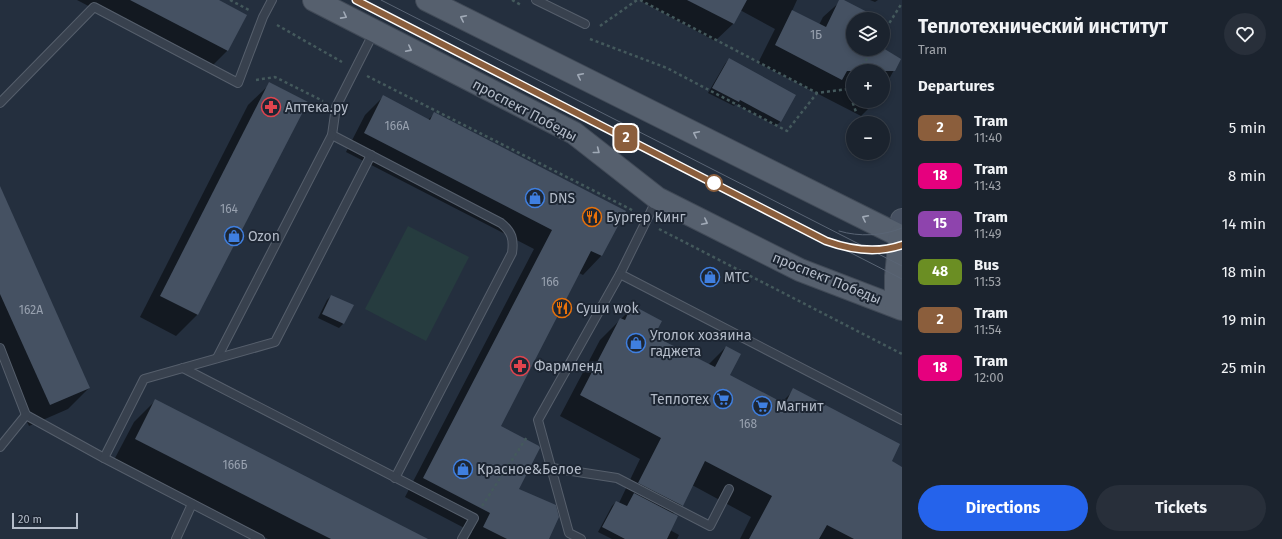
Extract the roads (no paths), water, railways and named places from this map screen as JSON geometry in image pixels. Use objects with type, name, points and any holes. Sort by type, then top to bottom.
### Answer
[{"type":"main road","name":"проспект Победы","points":[[314,0],[574,133],[657,198],[800,270],[900,306]]},
{"type":"main road","points":[[427,0],[901,231],[896,276],[900,306]]},
{"type":"lane","points":[[0,103],[94,7],[238,83],[263,17],[272,0]]},
{"type":"lane","points":[[536,0],[585,24]]},
{"type":"lane","points":[[218,358],[332,136],[336,107],[374,31]]},
{"type":"lane","points":[[332,136],[501,223],[508,229],[514,242],[512,253],[395,478]]},
{"type":"lane","points":[[104,458],[144,379],[275,342],[371,155]]},
{"type":"lane","points":[[581,539],[568,536],[552,468],[538,420],[620,274],[657,198]]},
{"type":"lane","points":[[620,274],[902,420]]},
{"type":"lane","points":[[0,348],[26,415],[104,458],[260,539]]},
{"type":"lane","points":[[183,368],[474,518],[462,539]]},
{"type":"lane","points":[[0,447],[26,415]]},
{"type":"lane","points":[[552,468],[616,478],[710,526],[729,489]]},
{"type":"lane","points":[[176,539],[192,504]]},
{"type":"tram line","points":[[356,0],[902,279]]},
{"type":"tram line","name":"2","points":[[356,0],[826,241],[852,250],[871,251],[890,249],[902,245]]},
{"type":"tram line","points":[[381,0],[902,266]]},
{"type":"tram line","points":[[839,231],[871,235],[887,233],[902,228]]},
{"type":"tram line","points":[[870,251],[890,249],[902,245]]},
{"type":"place","name":"Аптека.ру","points":[[271,107]]},
{"type":"place","name":"DNS","points":[[535,198]]},
{"type":"place","name":"Бургер Кинг","points":[[592,217]]},
{"type":"place","name":"Ozon","points":[[234,236]]},
{"type":"place","name":"МТС","points":[[710,277]]},
{"type":"place","name":"Суши wok","points":[[562,308]]},
{"type":"place","name":"Уголок хозяина гаджета","points":[[636,343]]},
{"type":"place","name":"Фармленд","points":[[520,366]]},
{"type":"place","name":"Теплотех","points":[[723,399]]},
{"type":"place","name":"Магнит","points":[[762,406]]},
{"type":"place","name":"Красное&Белое","points":[[463,469]]}]
